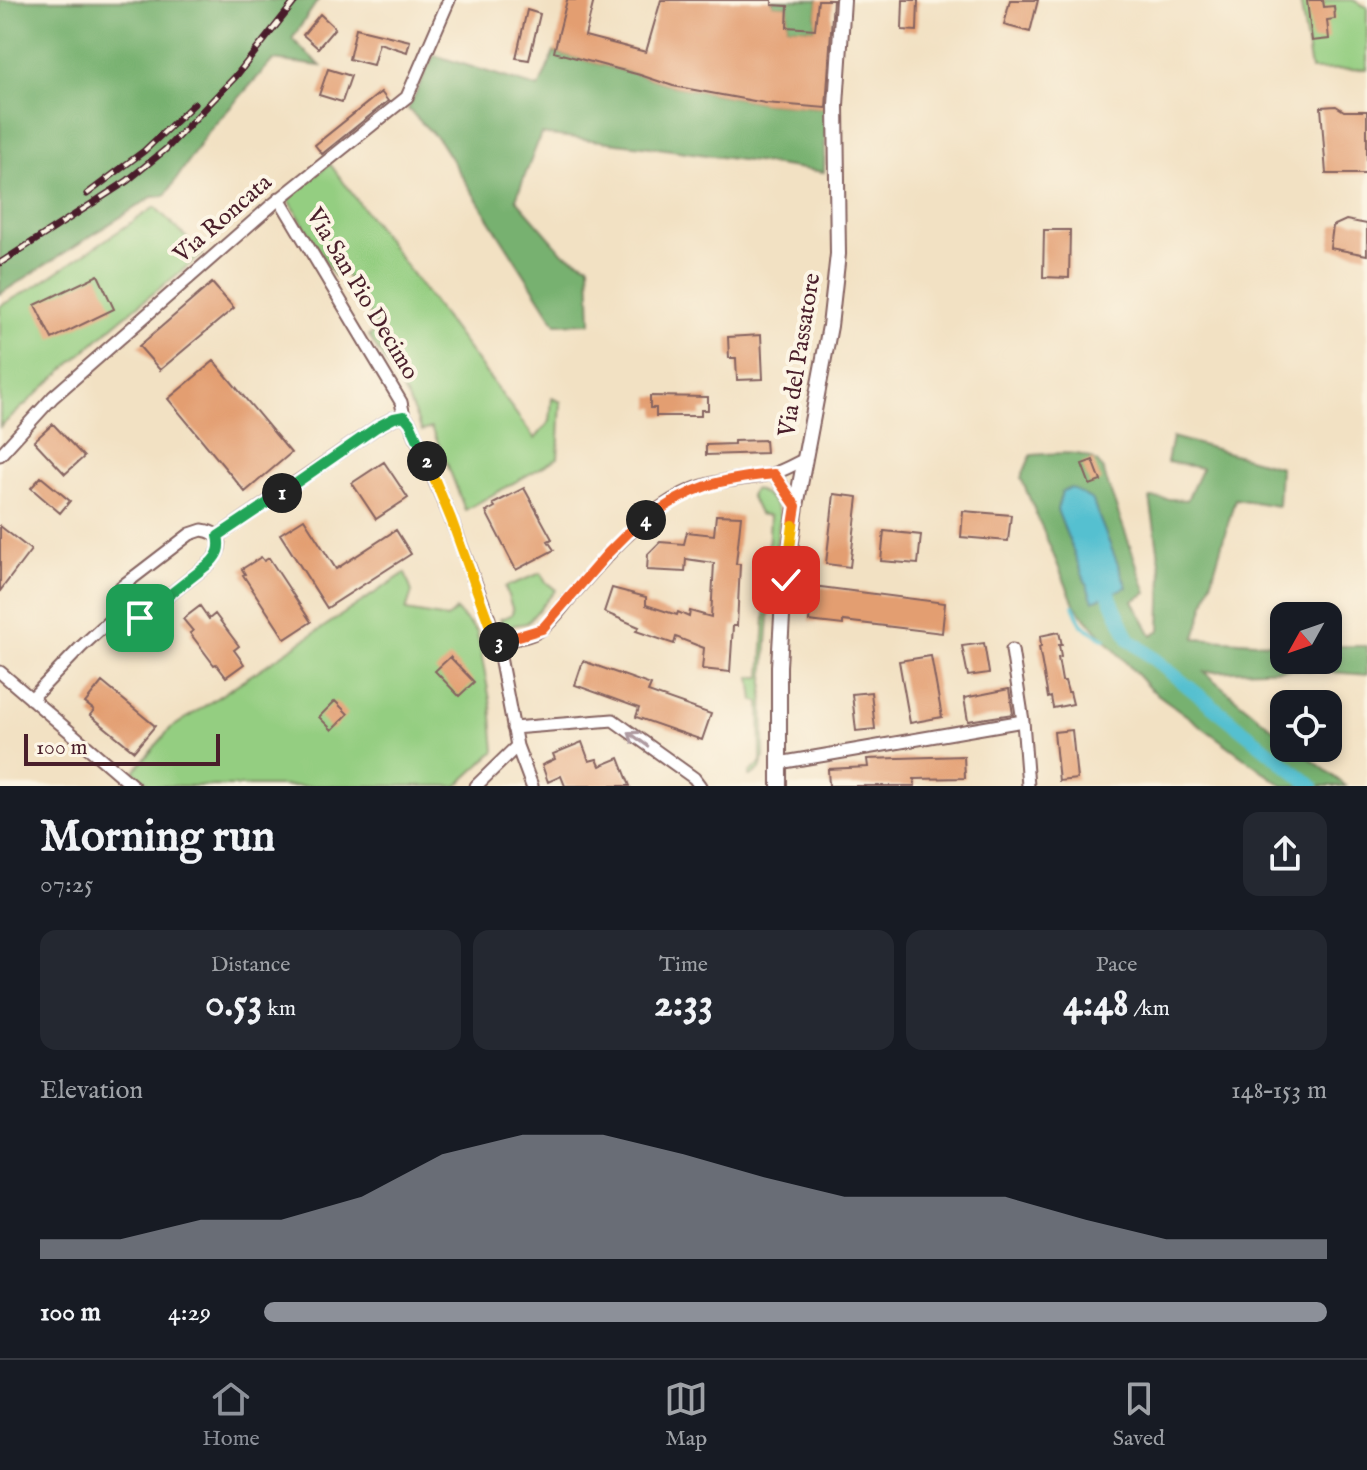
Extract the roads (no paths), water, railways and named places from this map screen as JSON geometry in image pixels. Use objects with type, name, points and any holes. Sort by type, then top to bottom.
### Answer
[{"type":"street","name":"Via Roncata","points":[[0,455],[53,397],[279,198],[407,97],[449,0]]},
{"type":"street","name":"Via del Passatore","points":[[779,786],[782,620],[796,506],[830,326],[838,254],[836,105],[843,0]]},
{"type":"street","name":"Via San Pio Decimo","points":[[279,198],[401,402],[404,416],[410,423],[451,519],[496,643],[517,746],[532,786]]},
{"type":"street","points":[[218,536],[377,427],[404,416]]},
{"type":"street","points":[[496,643],[542,629],[628,533],[676,499],[708,484],[774,474],[805,459]]},
{"type":"street","points":[[774,474],[796,506]]},
{"type":"street","points":[[202,530],[212,531],[218,536],[217,556],[145,614],[128,620],[117,614],[115,599],[121,587],[190,534],[202,530]]},
{"type":"street","points":[[31,699],[117,614]]},
{"type":"street","points":[[1012,650],[1023,721],[1028,786]]},
{"type":"street","points":[[0,672],[133,786]]},
{"type":"street","points":[[513,728],[613,720],[694,778],[700,786]]},
{"type":"street","points":[[779,763],[1023,721]]},
{"type":"street","points":[[476,786],[517,746]]},
{"type":"water","points":[[1071,488],[1092,500],[1127,587],[1093,601],[1057,510],[1062,491]]},
{"type":"waterway","points":[[1109,595],[1129,639],[1312,786]]},
{"type":"waterway","points":[[1073,606],[1082,625],[1105,639]]},
{"type":"railway","points":[[0,263],[127,181],[166,149],[236,76],[296,0]]},
{"type":"railway","points":[[87,194],[144,151],[194,104]]}]
